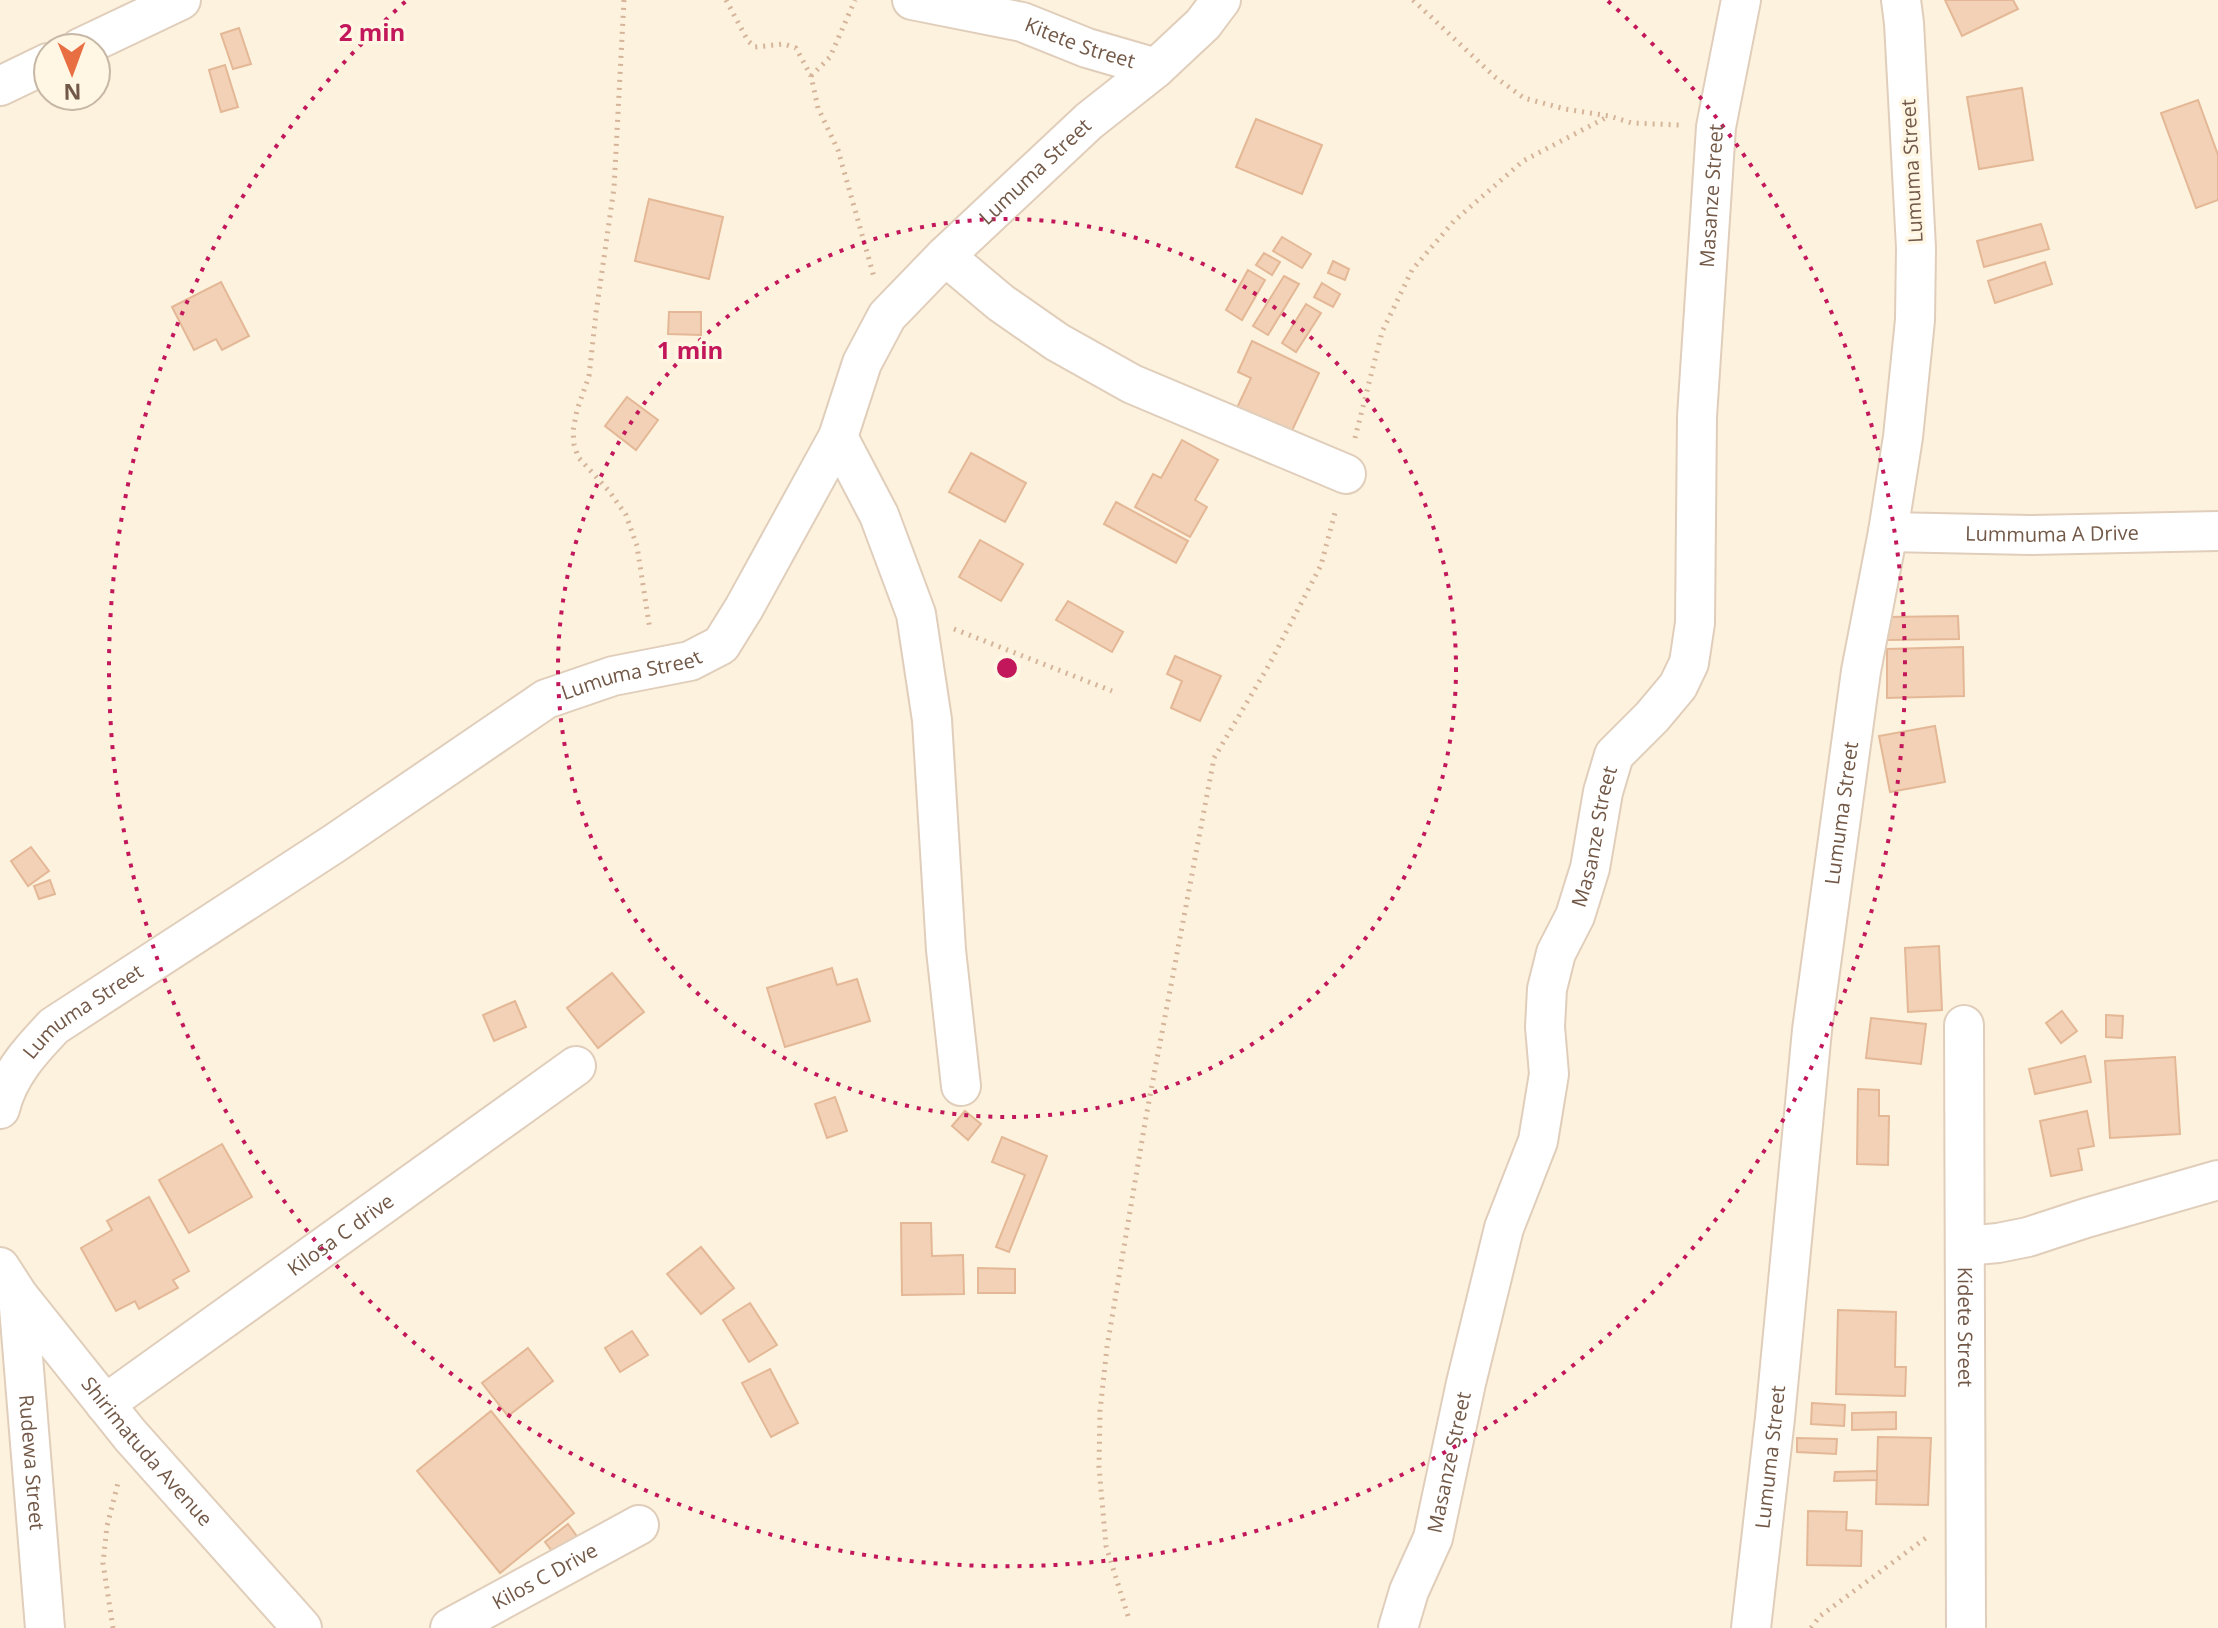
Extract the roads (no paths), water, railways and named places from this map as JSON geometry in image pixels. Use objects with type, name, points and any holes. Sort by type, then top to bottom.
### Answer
[{"type":"street","points":[[112,33],[181,0]]},
{"type":"street","name":"Kitete Street","points":[[912,0],[1022,22],[1087,48],[1156,68]]},
{"type":"street","name":"Lumuma Street","points":[[0,1109],[24,1057],[54,1026],[335,843],[546,699],[613,676],[690,661],[721,645],[838,437],[862,363],[887,316],[945,256],[1089,121],[1156,68],[1203,24],[1221,0]]},
{"type":"street","name":"Masanze Street","points":[[1398,1628],[1409,1591],[1433,1538],[1466,1383],[1504,1228],[1538,1141],[1549,1074],[1545,1027],[1547,989],[1556,953],[1575,916],[1590,868],[1603,792],[1614,755],[1678,686],[1689,663],[1695,623],[1697,417],[1716,127],[1741,0]]},
{"type":"street","name":"Lumuma Street","points":[[1751,1628],[1775,1418],[1814,1015],[1861,671],[1903,437],[1915,320],[1916,248],[1901,0]]},
{"type":"street","points":[[0,86],[32,71]]},
{"type":"street","points":[[945,256],[1001,303],[1057,342],[1132,384],[1346,474]]},
{"type":"street","points":[[838,437],[879,515],[916,614],[932,720],[946,950],[961,1086]]},
{"type":"street","name":"Lummuma A Drive","points":[[1888,532],[2030,535],[2218,531]]},
{"type":"street","name":"Kidete Street","points":[[1964,1025],[1966,1628]]},
{"type":"street","name":"Kilosa C drive","points":[[105,1404],[576,1066]]},
{"type":"street","points":[[1965,1246],[2028,1237],[2218,1180]]},
{"type":"street","name":"Shirimatuda Avenue","points":[[9,1281],[130,1435],[302,1628]]},
{"type":"street","name":"Rudewa Street","points":[[9,1281],[45,1628]]},
{"type":"street","name":"Kilos C Drive","points":[[450,1628],[639,1525]]}]
